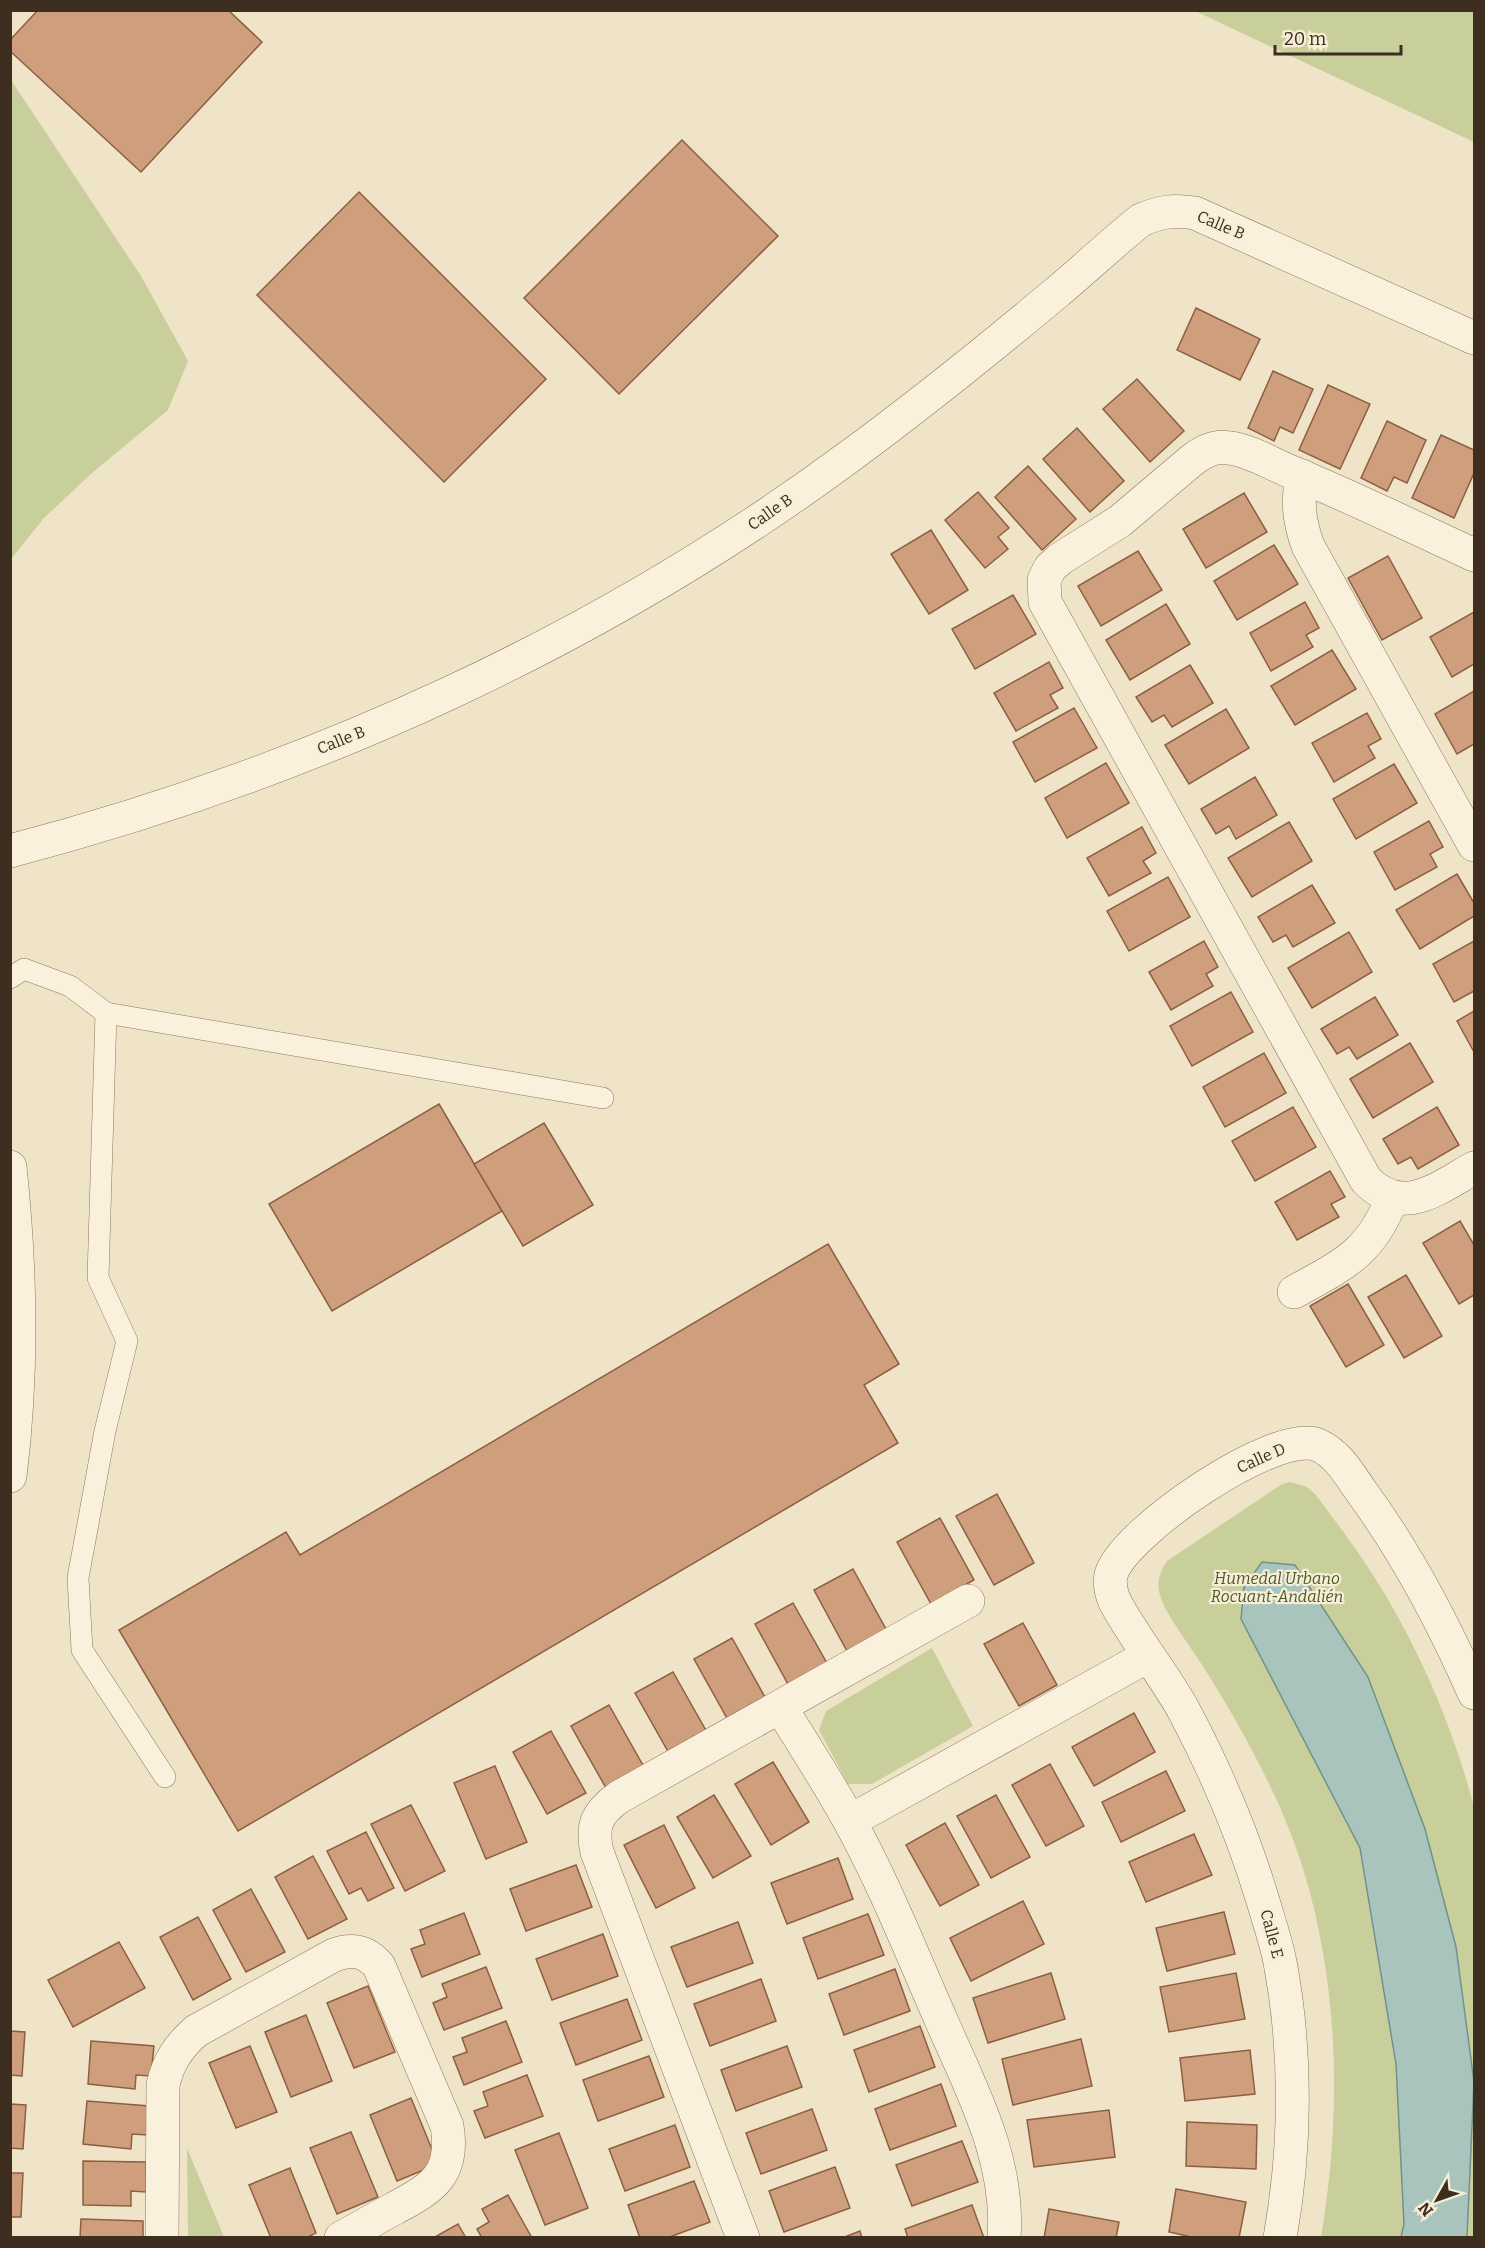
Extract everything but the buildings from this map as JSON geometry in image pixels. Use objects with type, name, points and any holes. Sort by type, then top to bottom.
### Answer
[{"type":"street","name":"Calle B","points":[[10,851],[164,806],[335,743],[450,693],[583,626],[652,587],[752,525],[848,457],[955,377],[1074,278],[1125,232],[1141,220],[1159,212],[1177,210],[1195,213],[1474,338]]},
{"type":"street","points":[[1474,555],[1302,477],[1229,448],[1216,447],[1202,453],[1120,521],[1060,559],[1050,568],[1044,580],[1043,591],[1045,602],[1366,1180],[1382,1194],[1392,1198],[1413,1199],[1423,1196],[1474,1168]]},
{"type":"street","points":[[1302,477],[1298,505],[1301,526],[1308,546],[1474,845]]},
{"type":"street","points":[[10,1167],[20,1294],[19,1372],[10,1476]]},
{"type":"street","points":[[1294,1292],[1337,1268],[1360,1251],[1379,1227],[1392,1198]]},
{"type":"street","name":"Calle D","points":[[1148,1656],[1122,1615],[1111,1592],[1112,1574],[1130,1546],[1181,1501],[1214,1481],[1259,1456],[1288,1445],[1307,1442],[1331,1452],[1384,1521],[1422,1585],[1450,1639],[1474,1693]]},
{"type":"street","points":[[743,2238],[597,1852],[594,1837],[596,1821],[605,1807],[619,1797],[968,1601]]},
{"type":"street","points":[[850,1821],[1148,1656]]},
{"type":"street","name":"Calle E","points":[[1148,1656],[1181,1706],[1209,1759],[1233,1814],[1251,1862],[1280,1961],[1291,2066],[1292,2118],[1280,2238]]},
{"type":"street","points":[[781,1708],[850,1821],[895,1914],[981,2111],[997,2160],[1003,2191],[1004,2238]]},
{"type":"street","points":[[162,2238],[163,2085],[166,2069],[174,2054],[196,2031],[346,1950],[359,1951],[371,1956],[380,1966],[447,2126],[449,2153],[437,2181],[424,2193],[341,2238]]},
{"type":"lane","points":[[10,978],[24,969],[70,986],[106,1013],[603,1098]]},
{"type":"lane","points":[[106,1013],[98,1278],[127,1341],[105,1431],[78,1578],[82,1650],[165,1777]]},
{"type":"green space","points":[[1195,11],[1474,11],[1474,142]]},
{"type":"green space","points":[[11,80],[141,276],[188,361],[168,410],[92,473],[44,518],[11,559]]},
{"type":"green space","name":"Humedal Urbano Rocuant-Andalién","points":[[1290,1482],[1307,1487],[1315,1494],[1343,1531],[1386,1596],[1414,1647],[1438,1699],[1458,1753],[1474,1807],[1474,2237],[1321,2237],[1329,2181],[1334,2066],[1323,1951],[1311,1895],[1293,1841],[1263,1772],[1221,1695],[1167,1611],[1159,1591],[1159,1577],[1167,1561],[1282,1484]]},
{"type":"green space","points":[[932,1648],[973,1726],[872,1784],[848,1784],[819,1730],[826,1711]]},
{"type":"green space","points":[[187,2148],[224,2237],[188,2237]]},
{"type":"water","name":"Humedal Urbano Rocuant-Andalién","points":[[1262,1562],[1295,1565],[1368,1677],[1425,1829],[1456,1947],[1474,2082],[1467,2237],[1401,2237],[1404,2224],[1396,2064],[1360,1848],[1241,1619],[1244,1587]]}]
